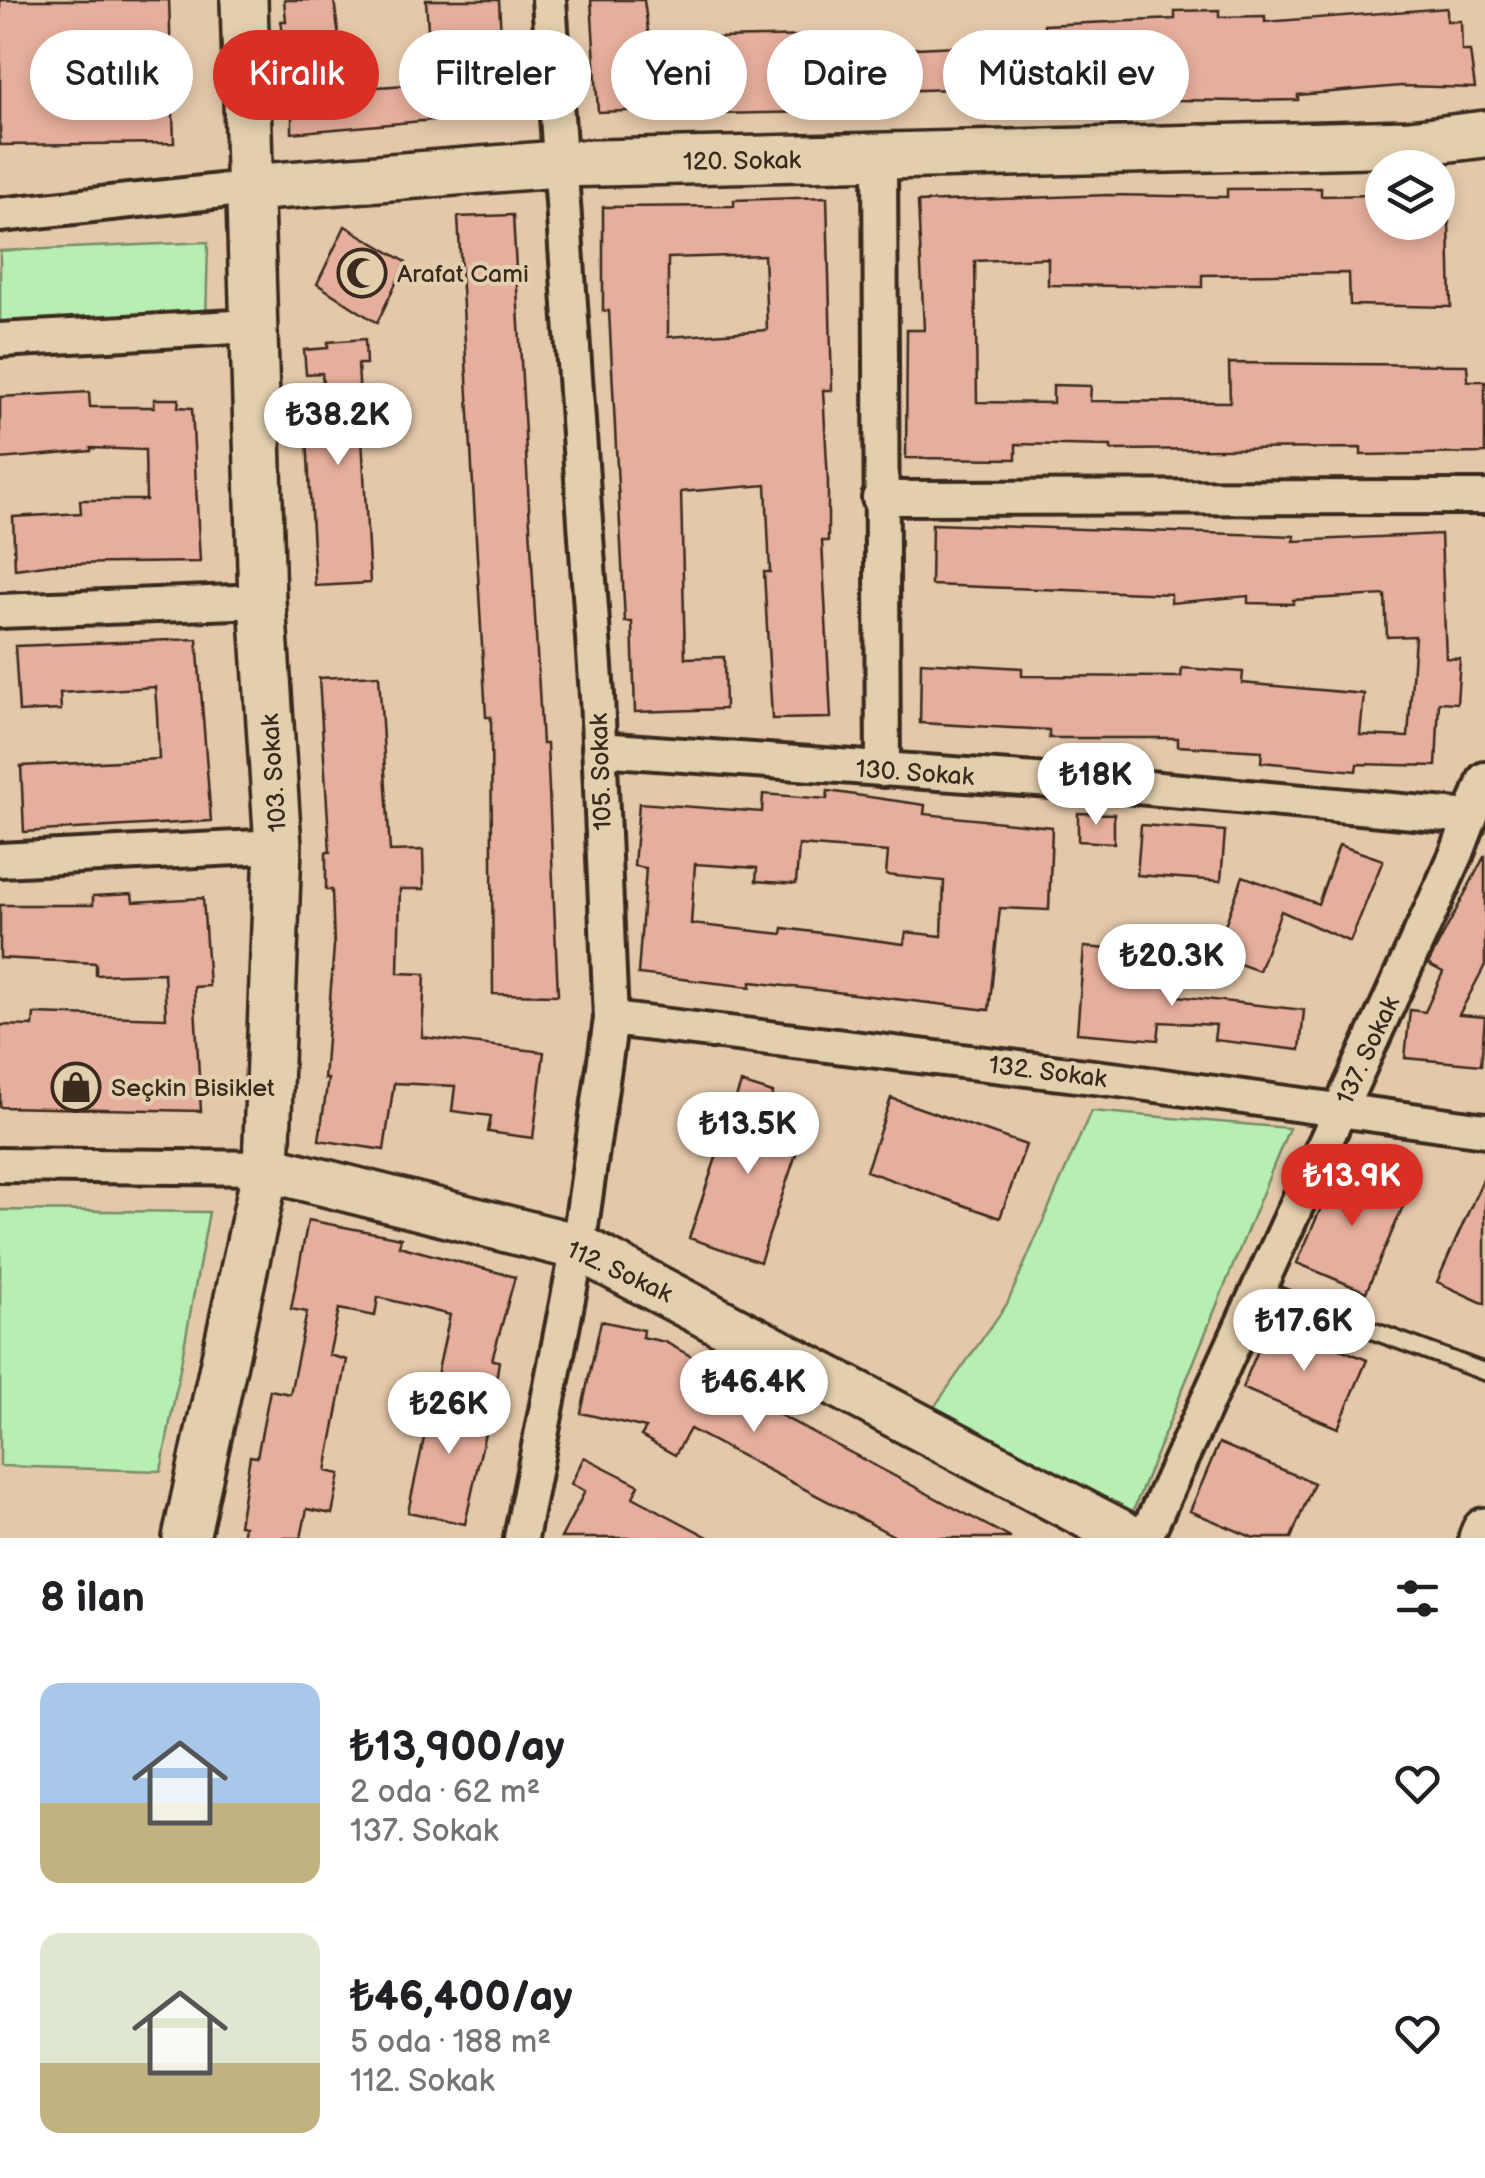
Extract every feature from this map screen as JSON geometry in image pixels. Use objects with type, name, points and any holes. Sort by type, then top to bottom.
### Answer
[{"type":"street","name":"103. Sokak","points":[[186,1538],[266,1168],[278,846],[262,601],[244,0]]},
{"type":"street","name":"105. Sokak","points":[[521,1538],[578,1246],[611,1020],[600,750],[549,0]]},
{"type":"street","name":"120. Sokak","points":[[0,215],[249,188],[558,164],[1410,144],[1485,134]]},
{"type":"street","points":[[880,156],[882,770]]},
{"type":"street","points":[[0,340],[254,326]]},
{"type":"street","points":[[879,498],[1485,497]]},
{"type":"street","points":[[0,611],[262,601]]},
{"type":"street","name":"130. Sokak","points":[[600,750],[1469,817]]},
{"type":"street","name":"137. Sokak","points":[[1145,1538],[1457,853],[1485,779]]},
{"type":"street","points":[[0,860],[278,846]]},
{"type":"street","name":"132. Sokak","points":[[611,1020],[1485,1130]]},
{"type":"street","name":"112. Sokak","points":[[0,1165],[266,1168],[578,1246],[1130,1538]]},
{"type":"street","points":[[1482,1538],[1485,1531]]},
{"type":"lane","points":[[1259,1289],[1485,1372]]},
{"type":"green space","points":[[208,242],[206,322],[0,336],[0,251]]},
{"type":"green space","points":[[1091,1111],[1289,1128],[1133,1511],[932,1410],[1007,1304]]},
{"type":"green space","points":[[0,1210],[209,1212],[161,1471],[0,1466]]},
{"type":"building","points":[[0,0],[169,0],[170,30],[30,30],[30,120],[173,120],[174,143],[0,145]]},
{"type":"building","points":[[284,0],[334,0],[338,30],[282,30],[281,21],[286,21]]},
{"type":"building","points":[[426,0],[499,0],[501,30],[428,30]]},
{"type":"building","points":[[591,0],[644,0],[648,30],[611,30],[611,112],[598,112]]},
{"type":"building","points":[[1447,8],[1447,21],[1461,21],[1462,51],[1470,51],[1475,88],[1401,86],[1298,95],[1298,100],[1189,100],[1189,30],[1044,30],[1044,25],[1175,19],[1175,11],[1219,10],[1219,17],[1265,16],[1265,22]]},
{"type":"building","points":[[747,37],[767,37],[767,113],[747,113]]},
{"type":"building","points":[[943,47],[943,89],[923,90],[923,48]]},
{"type":"building","points":[[399,86],[399,120],[433,120],[292,133],[292,120],[379,120],[379,87]]},
{"type":"building","points":[[1321,188],[1321,196],[1365,195],[1365,240],[1449,240],[1451,307],[1350,305],[1349,273],[1202,275],[1202,287],[1048,285],[1048,258],[975,261],[977,402],[1053,403],[1053,385],[1091,386],[1090,401],[1230,402],[1229,363],[1467,365],[1468,381],[1485,381],[1485,453],[1361,455],[1361,448],[1111,450],[1111,446],[1016,444],[1016,459],[906,458],[907,330],[924,330],[918,202],[1108,195],[1227,197],[1227,189]]},
{"type":"building","points":[[827,197],[832,390],[823,390],[828,541],[822,541],[831,718],[772,719],[764,572],[770,572],[766,485],[681,492],[685,658],[724,657],[725,709],[635,712],[632,622],[625,622],[609,311],[603,311],[603,207],[734,206],[734,200]],"holes":[[[764,255],[767,330],[668,337],[668,258]]]},
{"type":"building","points":[[513,215],[542,744],[547,744],[558,995],[493,994],[491,717],[486,717],[458,217]]},
{"type":"building","name":"Arafat Cami","points":[[345,226],[406,262],[377,323],[317,284]]},
{"type":"building","points":[[365,339],[366,364],[358,364],[370,583],[315,586],[306,420],[326,418],[322,373],[306,374],[304,350],[328,348],[328,342]]},
{"type":"building","points":[[89,392],[90,407],[154,407],[154,399],[179,399],[178,407],[192,408],[200,562],[52,564],[15,569],[13,517],[81,513],[80,500],[146,500],[145,450],[91,448],[0,459],[0,397]]},
{"type":"building","points":[[932,524],[1295,536],[1294,541],[1441,534],[1446,658],[1460,659],[1457,703],[1439,702],[1436,766],[1357,764],[1356,771],[1261,762],[1262,751],[1178,746],[1178,738],[1049,738],[1049,730],[920,723],[921,662],[1022,668],[1022,676],[1181,677],[1182,668],[1243,672],[1242,683],[1364,694],[1360,735],[1408,737],[1415,636],[1387,637],[1385,595],[1293,600],[1293,604],[1248,603],[1248,596],[1171,603],[1171,594],[931,585]]},
{"type":"building","points":[[197,639],[211,821],[24,832],[21,766],[159,759],[157,714],[155,687],[60,693],[61,710],[19,712],[15,646]]},
{"type":"building","points":[[379,675],[390,851],[423,850],[424,889],[400,889],[398,973],[425,974],[422,1037],[544,1052],[533,1138],[488,1132],[491,1116],[452,1111],[455,1086],[394,1083],[384,1150],[319,1140],[328,1079],[324,1079],[334,946],[332,890],[326,890],[326,852],[330,852],[319,678]]},
{"type":"building","points":[[828,791],[925,805],[924,814],[1052,827],[1049,910],[1000,908],[989,1010],[751,982],[751,987],[638,974],[646,868],[634,866],[639,803],[762,812],[763,794],[827,799]],"holes":[[[799,845],[888,852],[886,875],[944,881],[942,936],[906,932],[904,944],[783,928],[782,934],[691,924],[695,864],[757,868],[756,881],[796,884]]]},
{"type":"building","points":[[1078,813],[1114,814],[1114,843],[1078,841]]},
{"type":"building","points":[[1141,825],[1225,831],[1221,881],[1137,875]]},
{"type":"building","points":[[1339,845],[1383,860],[1350,942],[1281,911],[1259,971],[1214,955],[1243,876],[1318,904]]},
{"type":"building","points":[[1485,855],[1485,965],[1459,1015],[1485,1017],[1481,1065],[1405,1058],[1410,1010],[1425,1012],[1443,972],[1428,964]]},
{"type":"building","points":[[132,894],[133,902],[203,898],[209,986],[194,987],[201,1111],[0,1107],[0,1025],[33,1026],[34,1014],[166,1018],[164,973],[96,975],[96,963],[0,958],[0,905],[93,905],[93,896]]},
{"type":"building","points":[[1084,947],[1121,950],[1119,980],[1178,984],[1177,996],[1304,1010],[1300,1050],[1214,1040],[1216,1025],[1160,1022],[1158,1040],[1077,1033]]},
{"type":"building","points":[[741,1083],[773,1093],[767,1111],[806,1124],[760,1262],[689,1238]]},
{"type":"building","points":[[891,1098],[1026,1145],[1000,1218],[866,1171]]},
{"type":"building","points":[[1339,1166],[1408,1195],[1366,1292],[1297,1263]]},
{"type":"building","points":[[1485,1175],[1485,1304],[1437,1282]]},
{"type":"building","points":[[308,1220],[401,1238],[399,1246],[515,1277],[492,1360],[499,1361],[494,1393],[436,1380],[450,1315],[378,1297],[375,1316],[339,1309],[329,1355],[347,1360],[326,1471],[340,1474],[332,1514],[307,1509],[301,1538],[242,1538],[244,1526],[239,1525],[250,1456],[257,1457],[270,1390],[290,1394],[307,1312],[291,1309]]},
{"type":"building","points":[[1271,1320],[1367,1360],[1338,1428],[1242,1388]]},
{"type":"building","points":[[601,1321],[643,1330],[642,1337],[665,1342],[721,1373],[716,1381],[1011,1538],[898,1538],[690,1429],[675,1455],[641,1436],[646,1428],[581,1413]]},
{"type":"building","points":[[436,1383],[490,1410],[465,1524],[408,1512]]},
{"type":"building","points":[[1219,1443],[1314,1483],[1291,1538],[1254,1538],[1190,1511]]},
{"type":"building","points":[[584,1457],[639,1485],[633,1497],[710,1538],[561,1538],[585,1491],[571,1484]]},
{"type":"place","name":"Arafat Cami","points":[[362,273]]},
{"type":"place","name":"Seçkin Bisiklet","points":[[76,1087]]}]
